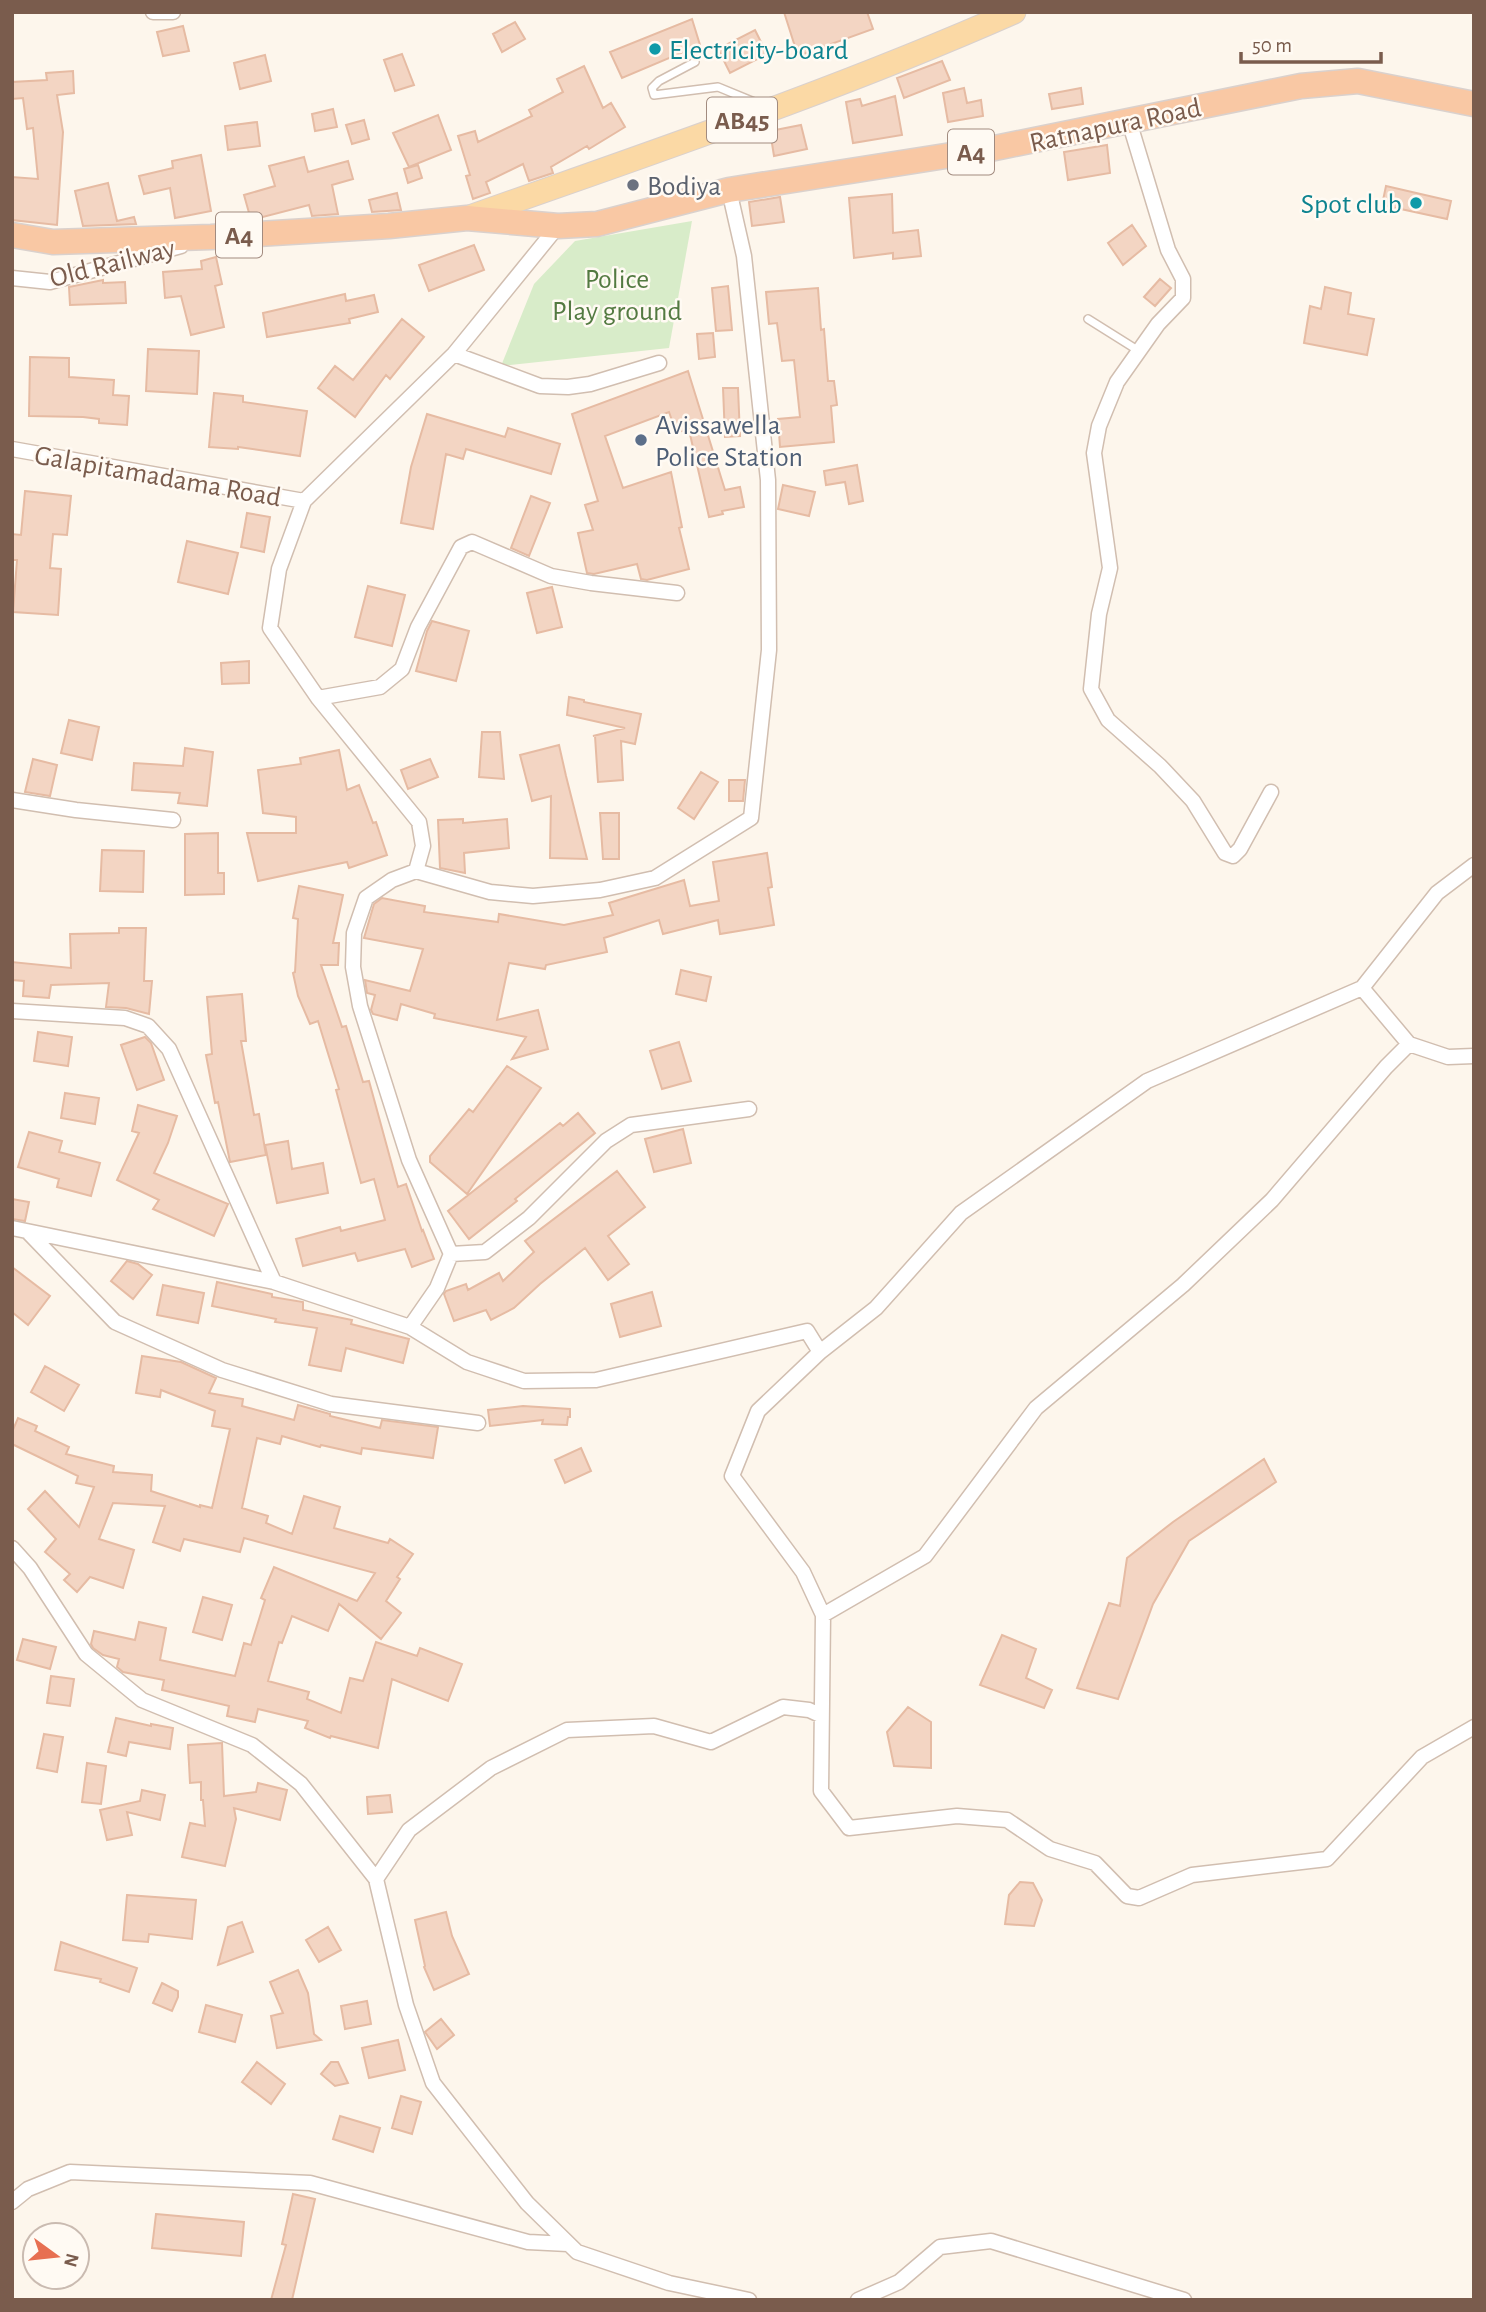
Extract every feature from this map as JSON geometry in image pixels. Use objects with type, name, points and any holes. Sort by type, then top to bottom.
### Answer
[{"type":"highway","name":"Ratnapura Road","points":[[467,218],[558,226],[597,224],[729,190],[990,149],[1300,86],[1358,81],[1474,104]]},
{"type":"highway","name":"A4","points":[[12,235],[52,242],[211,237],[390,226],[467,218]]},
{"type":"main road","name":"AB45","points":[[467,218],[771,109],[940,45],[1014,12]]},
{"type":"street","points":[[153,12],[173,12]]},
{"type":"street","points":[[1129,121],[1168,250],[1183,279],[1183,298],[1158,324],[1117,382],[1099,426],[1094,453],[1110,568],[1098,614],[1091,689],[1108,720],[1160,766],[1193,801],[1225,853],[1233,856],[1240,849],[1271,792]]},
{"type":"street","points":[[410,1328],[438,1287],[451,1254],[409,1160],[360,1006],[353,967],[354,933],[366,898],[392,880],[416,871],[490,892],[533,896],[600,890],[655,878],[751,818],[769,650],[768,480],[744,256],[729,190]]},
{"type":"street","points":[[416,871],[423,846],[419,821],[318,698],[270,628],[279,569],[304,501],[454,354],[558,226]]},
{"type":"street","name":"Old Railway","points":[[12,278],[50,282],[211,237]]},
{"type":"street","points":[[454,354],[540,386],[568,387],[590,384],[659,363]]},
{"type":"street","name":"Galapitamadama Road","points":[[12,449],[304,501]]},
{"type":"street","points":[[318,698],[380,687],[402,669],[418,627],[461,547],[472,542],[551,576],[677,593]]},
{"type":"street","points":[[12,800],[173,820]]},
{"type":"street","points":[[1474,865],[1437,892],[1362,988],[1147,1082],[961,1213],[876,1308],[820,1352],[758,1411],[732,1476],[803,1572],[823,1615],[815,1712],[821,1791],[849,1828],[957,1816],[1007,1820],[1050,1849],[1095,1863],[1127,1896],[1139,1898],[1192,1875],[1327,1859],[1422,1757],[1474,1727]]},
{"type":"street","points":[[1362,988],[1409,1044],[1448,1057],[1474,1056]]},
{"type":"street","points":[[12,1012],[125,1018],[148,1026],[169,1049],[274,1282]]},
{"type":"street","points":[[823,1615],[925,1556],[1036,1408],[1183,1285],[1272,1200],[1386,1067],[1409,1044]]},
{"type":"street","points":[[451,1254],[485,1252],[529,1218],[606,1142],[631,1125],[749,1110]]},
{"type":"street","points":[[12,1228],[274,1282],[410,1328],[467,1362],[524,1381],[596,1380],[807,1331],[820,1352]]},
{"type":"street","points":[[29,1233],[115,1322],[222,1370],[331,1404],[478,1423]]},
{"type":"street","points":[[12,1548],[30,1568],[86,1654],[142,1700],[252,1745],[301,1784],[376,1879],[406,2005],[433,2083],[527,2203],[577,2252],[669,2283],[749,2300]]},
{"type":"street","points":[[376,1879],[409,1830],[491,1768],[566,1730],[654,1726],[711,1742],[783,1707],[815,1712]]},
{"type":"street","points":[[12,2202],[28,2189],[70,2172],[310,2183],[528,2242],[569,2244]]},
{"type":"street","points":[[860,2299],[899,2282],[940,2247],[991,2241],[1184,2300]]},
{"type":"lane","points":[[695,62],[659,81],[652,88],[654,95],[718,87],[771,109]]},
{"type":"lane","points":[[1088,319],[1139,351]]},
{"type":"green space","name":"Police Play ground","points":[[692,221],[669,348],[501,366],[534,284],[575,241]]},
{"type":"building","points":[[784,12],[867,12],[873,29],[798,56]]},
{"type":"building","name":"Electricity-board","points":[[692,19],[700,45],[622,78],[610,52]]},
{"type":"building","points":[[515,22],[525,39],[502,52],[493,34]]},
{"type":"building","points":[[183,26],[189,51],[163,56],[157,32]]},
{"type":"building","points":[[755,30],[767,54],[730,73],[718,49]]},
{"type":"building","points":[[402,54],[414,85],[395,91],[384,60]]},
{"type":"building","points":[[265,55],[271,81],[240,89],[234,63]]},
{"type":"building","points":[[942,61],[950,80],[904,98],[897,78]]},
{"type":"building","points":[[584,66],[603,108],[611,103],[625,127],[589,149],[587,146],[551,167],[553,173],[529,181],[523,164],[486,182],[490,193],[473,199],[466,176],[470,175],[458,136],[475,131],[478,142],[532,116],[529,110],[563,92],[557,79]]},
{"type":"building","points":[[73,71],[74,93],[57,95],[63,132],[57,225],[12,220],[12,177],[38,179],[33,128],[27,129],[23,98],[12,99],[12,82],[47,80],[46,73]]},
{"type":"building","points":[[964,88],[967,103],[981,100],[983,116],[948,122],[943,93]]},
{"type":"building","points":[[1081,88],[1083,104],[1052,109],[1049,94]]},
{"type":"building","points":[[895,96],[902,135],[853,143],[846,102],[860,99],[862,106]]},
{"type":"building","points":[[333,109],[337,127],[315,131],[312,114]]},
{"type":"building","points":[[438,115],[451,150],[409,167],[393,133]]},
{"type":"building","points":[[364,120],[369,139],[352,144],[346,125]]},
{"type":"building","points":[[257,122],[260,146],[228,150],[225,126]]},
{"type":"building","points":[[801,125],[807,149],[774,156],[770,131]]},
{"type":"building","points":[[1107,145],[1110,173],[1068,180],[1064,152]]},
{"type":"building","points":[[201,155],[211,211],[175,218],[170,188],[144,194],[139,176],[173,168],[172,161]]},
{"type":"building","points":[[304,157],[308,172],[348,161],[353,179],[332,185],[338,214],[312,216],[309,205],[251,220],[244,195],[275,186],[269,166]]},
{"type":"building","points":[[418,165],[422,178],[408,183],[404,169]]},
{"type":"building","points":[[108,183],[117,221],[134,217],[136,224],[83,226],[75,191]]},
{"type":"building","name":"Spot club","points":[[1386,186],[1451,201],[1447,219],[1382,205]]},
{"type":"building","points":[[397,193],[401,210],[372,212],[369,200]]},
{"type":"building","points":[[892,194],[893,233],[918,230],[921,256],[893,259],[893,253],[854,258],[849,198]]},
{"type":"building","points":[[780,197],[784,222],[752,226],[749,202]]},
{"type":"building","points":[[1132,225],[1146,246],[1123,265],[1108,243]]},
{"type":"building","points":[[474,245],[484,270],[429,291],[419,265]]},
{"type":"building","points":[[216,257],[222,284],[215,286],[224,327],[191,335],[181,296],[165,298],[163,272],[202,269],[201,261]]},
{"type":"building","points":[[1160,279],[1171,288],[1155,306],[1144,297]]},
{"type":"building","points":[[103,280],[103,283],[125,282],[126,303],[70,305],[69,287]]},
{"type":"building","points":[[728,286],[732,330],[716,331],[712,288]]},
{"type":"building","points":[[1325,287],[1351,293],[1348,314],[1374,319],[1367,355],[1304,343],[1310,306],[1321,309]]},
{"type":"building","points":[[818,288],[828,381],[834,381],[837,405],[831,406],[834,442],[780,447],[778,419],[800,417],[794,360],[782,361],[777,323],[769,324],[766,292]]},
{"type":"building","points":[[345,294],[346,301],[374,295],[378,312],[349,319],[350,323],[267,337],[263,313]]},
{"type":"building","points":[[402,319],[424,337],[390,379],[386,375],[355,417],[318,388],[335,366],[353,380]]},
{"type":"building","points":[[713,333],[715,357],[699,359],[697,334]]},
{"type":"building","points":[[148,349],[199,351],[197,394],[146,391]]},
{"type":"building","points":[[30,357],[69,358],[69,377],[114,380],[113,395],[129,396],[127,425],[99,423],[99,419],[83,417],[29,416]]},
{"type":"building","points":[[688,371],[725,490],[740,487],[744,507],[722,511],[723,514],[709,517],[689,430],[676,432],[669,412],[605,436],[623,488],[671,472],[682,527],[679,528],[689,569],[647,580],[641,579],[637,564],[594,574],[587,573],[578,533],[593,530],[585,505],[598,501],[572,414]]},
{"type":"building","points":[[723,388],[738,388],[740,436],[725,437]]},
{"type":"building","points":[[214,393],[243,396],[243,402],[307,411],[300,456],[238,447],[209,447]]},
{"type":"building","points":[[427,414],[505,437],[508,428],[560,444],[551,474],[466,449],[463,459],[446,454],[433,529],[401,523],[411,467]]},
{"type":"building","points":[[857,465],[863,501],[849,504],[845,482],[826,485],[824,471]]},
{"type":"building","points":[[783,485],[815,492],[809,516],[778,509]]},
{"type":"building","points":[[25,491],[71,496],[67,535],[53,534],[50,568],[61,569],[58,615],[13,612],[17,560],[12,560],[12,534],[21,535]]},
{"type":"building","points":[[531,496],[550,503],[529,556],[511,548]]},
{"type":"building","points":[[247,513],[270,517],[264,552],[241,547]]},
{"type":"building","points":[[187,541],[238,553],[228,594],[178,582]]},
{"type":"building","points":[[368,586],[405,595],[392,646],[355,637]]},
{"type":"building","points":[[552,587],[562,627],[537,633],[527,593]]},
{"type":"building","points":[[432,621],[469,631],[456,681],[416,671]]},
{"type":"building","points":[[249,661],[249,683],[222,684],[221,663]]},
{"type":"building","points":[[569,697],[641,714],[635,744],[621,741],[623,780],[598,782],[593,736],[625,728],[567,715]]},
{"type":"building","points":[[69,720],[99,727],[92,760],[61,753]]},
{"type":"building","points":[[482,732],[500,732],[504,779],[479,777]]},
{"type":"building","points":[[559,745],[587,859],[550,858],[551,796],[532,801],[520,755]]},
{"type":"building","points":[[185,748],[213,752],[207,806],[178,803],[180,793],[132,790],[134,763],[183,766]]},
{"type":"building","points":[[339,750],[347,790],[359,785],[387,855],[349,868],[347,862],[258,881],[247,833],[296,833],[296,817],[263,813],[258,770],[301,764],[300,758]]},
{"type":"building","points":[[33,759],[57,765],[50,796],[25,792]]},
{"type":"building","points":[[430,759],[438,777],[408,789],[401,770]]},
{"type":"building","points":[[701,772],[718,782],[694,819],[678,808]]},
{"type":"building","points":[[729,780],[745,780],[743,801],[729,801]]},
{"type":"building","points":[[600,813],[619,813],[619,859],[603,859]]},
{"type":"building","points":[[463,819],[463,823],[507,819],[509,848],[464,853],[465,873],[440,868],[438,820]]},
{"type":"building","points":[[218,833],[218,873],[224,873],[224,894],[185,895],[185,834]]},
{"type":"building","points":[[102,850],[144,851],[143,892],[100,891]]},
{"type":"building","points":[[767,853],[772,887],[768,888],[774,925],[720,934],[718,920],[663,934],[659,920],[604,938],[607,952],[546,965],[545,969],[509,963],[497,1020],[538,1010],[548,1049],[512,1059],[526,1037],[434,1018],[435,1014],[401,1004],[397,1020],[373,1014],[371,1010],[375,995],[367,993],[365,980],[410,991],[423,949],[364,938],[374,904],[382,898],[425,906],[424,912],[498,922],[499,914],[564,925],[613,915],[609,903],[684,880],[690,906],[719,901],[713,862]]},
{"type":"building","points":[[299,886],[343,895],[333,943],[339,943],[338,965],[321,965],[342,1027],[346,1026],[363,1082],[369,1081],[398,1187],[406,1184],[434,1259],[412,1267],[405,1249],[358,1261],[355,1253],[303,1266],[296,1239],[340,1227],[341,1231],[385,1220],[374,1179],[361,1183],[336,1090],[339,1089],[318,1021],[310,1024],[298,996],[293,973],[298,919],[293,918]]},
{"type":"building","points":[[119,928],[146,928],[144,981],[152,981],[149,1014],[126,1008],[106,1007],[109,983],[51,985],[49,998],[23,996],[24,981],[12,980],[12,962],[71,968],[70,934],[119,933]]},
{"type":"building","points":[[681,970],[711,977],[706,1001],[676,994]]},
{"type":"building","points":[[242,994],[246,1041],[241,1041],[254,1115],[259,1114],[266,1155],[230,1162],[206,1055],[212,1054],[207,997]]},
{"type":"building","points":[[38,1032],[72,1037],[68,1066],[34,1061]]},
{"type":"building","points":[[145,1037],[151,1043],[164,1080],[137,1090],[121,1045]]},
{"type":"building","points":[[679,1042],[691,1081],[662,1089],[650,1051]]},
{"type":"building","points":[[507,1066],[541,1088],[467,1194],[430,1162],[430,1156],[469,1109],[473,1112]]},
{"type":"building","points":[[65,1093],[99,1098],[95,1124],[61,1118]]},
{"type":"building","points":[[138,1105],[177,1116],[154,1173],[228,1204],[214,1236],[153,1209],[159,1200],[117,1180],[139,1133],[132,1131]]},
{"type":"building","points":[[578,1113],[595,1133],[469,1239],[448,1211],[560,1123],[563,1126]]},
{"type":"building","points":[[683,1129],[691,1163],[654,1172],[645,1139]]},
{"type":"building","points":[[29,1132],[62,1141],[59,1152],[100,1163],[91,1196],[57,1187],[59,1179],[18,1167]]},
{"type":"building","points":[[288,1141],[292,1169],[323,1163],[328,1193],[277,1203],[265,1145]]},
{"type":"building","points":[[617,1171],[645,1207],[608,1236],[629,1264],[608,1280],[585,1248],[514,1308],[491,1320],[486,1310],[454,1321],[444,1294],[446,1291],[466,1284],[468,1290],[499,1273],[503,1281],[534,1252],[525,1241]]},
{"type":"building","points":[[12,1199],[29,1202],[25,1221],[12,1219]]},
{"type":"building","points":[[127,1261],[138,1264],[152,1275],[133,1299],[111,1281]]},
{"type":"building","points":[[12,1267],[50,1296],[28,1325],[12,1312]]},
{"type":"building","points":[[217,1282],[272,1294],[272,1297],[303,1302],[303,1310],[352,1320],[351,1324],[409,1339],[403,1363],[346,1348],[341,1371],[309,1365],[317,1328],[275,1322],[276,1319],[212,1306]]},
{"type":"building","points":[[163,1285],[204,1293],[198,1323],[157,1315]]},
{"type":"building","points":[[652,1292],[661,1326],[620,1337],[611,1304]]},
{"type":"building","points":[[142,1356],[181,1362],[216,1378],[209,1393],[243,1399],[242,1406],[294,1420],[298,1405],[380,1428],[382,1420],[438,1427],[433,1458],[362,1448],[361,1454],[321,1445],[320,1447],[282,1436],[280,1444],[257,1438],[242,1508],[268,1516],[266,1523],[292,1534],[304,1496],[340,1507],[334,1528],[388,1543],[390,1539],[413,1554],[397,1577],[400,1579],[386,1601],[401,1613],[381,1639],[339,1604],[328,1631],[292,1616],[282,1643],[279,1642],[268,1681],[309,1692],[307,1699],[341,1713],[350,1678],[363,1681],[376,1642],[417,1656],[420,1648],[462,1664],[448,1701],[392,1679],[378,1748],[331,1736],[330,1738],[305,1728],[308,1721],[258,1709],[255,1722],[227,1716],[229,1706],[162,1690],[164,1680],[123,1672],[117,1667],[119,1659],[103,1655],[93,1648],[91,1644],[94,1631],[135,1640],[139,1622],[166,1628],[160,1660],[235,1676],[244,1643],[251,1645],[265,1600],[261,1598],[274,1567],[357,1601],[375,1573],[244,1538],[240,1552],[184,1539],[180,1551],[153,1542],[165,1506],[113,1503],[99,1539],[134,1550],[123,1588],[90,1577],[77,1592],[64,1580],[70,1574],[45,1552],[56,1539],[28,1509],[45,1491],[79,1527],[94,1487],[76,1483],[78,1476],[12,1444],[12,1432],[18,1418],[37,1426],[35,1431],[69,1447],[66,1454],[114,1466],[113,1472],[152,1475],[151,1491],[200,1507],[212,1508],[230,1429],[212,1426],[215,1411],[161,1390],[160,1397],[136,1393]]},
{"type":"building","points":[[45,1366],[79,1385],[64,1411],[31,1392]]},
{"type":"building","points":[[523,1406],[570,1409],[570,1417],[567,1425],[542,1424],[543,1420],[490,1426],[488,1410]]},
{"type":"building","points":[[581,1448],[591,1471],[565,1483],[555,1460]]},
{"type":"building","points":[[1264,1459],[1276,1482],[1189,1541],[1153,1604],[1118,1699],[1077,1688],[1109,1603],[1120,1606],[1127,1558],[1173,1522]]},
{"type":"building","points":[[203,1597],[232,1605],[222,1640],[193,1632]]},
{"type":"building","points":[[1002,1635],[1036,1649],[1026,1678],[1052,1690],[1044,1708],[980,1685]]},
{"type":"building","points":[[23,1639],[56,1647],[50,1669],[17,1660]]},
{"type":"building","points":[[51,1676],[74,1679],[70,1706],[47,1703]]},
{"type":"building","points":[[908,1707],[931,1722],[931,1768],[894,1766],[887,1732]]},
{"type":"building","points":[[116,1718],[173,1728],[170,1749],[129,1742],[126,1756],[108,1752]]},
{"type":"building","points":[[44,1734],[63,1737],[57,1772],[37,1768]]},
{"type":"building","points":[[222,1743],[224,1796],[256,1792],[258,1783],[287,1790],[280,1820],[234,1808],[236,1819],[225,1866],[182,1857],[190,1823],[205,1826],[201,1782],[190,1783],[188,1745]]},
{"type":"building","points":[[87,1763],[106,1766],[101,1804],[82,1802]]},
{"type":"building","points":[[142,1790],[165,1795],[160,1820],[127,1812],[132,1835],[107,1840],[100,1810],[140,1801]]},
{"type":"building","points":[[390,1795],[392,1812],[368,1814],[367,1797]]},
{"type":"building","points":[[1020,1882],[1033,1883],[1042,1900],[1034,1926],[1005,1924],[1009,1895]]},
{"type":"building","points":[[127,1895],[196,1900],[192,1939],[149,1934],[148,1942],[123,1940]]},
{"type":"building","points":[[446,1912],[452,1936],[469,1974],[434,1990],[424,1967],[415,1920]]},
{"type":"building","points":[[242,1922],[253,1952],[218,1965],[228,1927]]},
{"type":"building","points":[[328,1927],[341,1950],[319,1962],[306,1940]]},
{"type":"building","points":[[61,1942],[137,1968],[129,1992],[100,1982],[101,1979],[55,1970]]},
{"type":"building","points":[[298,1970],[308,1993],[314,2034],[321,2040],[277,2048],[271,2016],[283,2013],[270,1982]]},
{"type":"building","points":[[162,1983],[178,1991],[172,2011],[153,2003]]},
{"type":"building","points":[[367,2001],[371,2024],[345,2029],[341,2006]]},
{"type":"building","points":[[206,2005],[242,2015],[235,2042],[199,2032]]},
{"type":"building","points":[[441,2019],[454,2035],[437,2049],[425,2032]]},
{"type":"building","points":[[398,2040],[405,2070],[369,2078],[362,2048]]},
{"type":"building","points":[[257,2062],[285,2084],[271,2104],[242,2082]]},
{"type":"building","points":[[331,2062],[338,2062],[348,2083],[335,2086],[321,2074]]},
{"type":"building","points":[[401,2096],[421,2102],[412,2134],[392,2128]]},
{"type":"building","points":[[340,2116],[380,2128],[373,2152],[333,2139]]},
{"type":"building","points":[[293,2194],[315,2199],[292,2300],[271,2300],[286,2245],[282,2244]]},
{"type":"building","points":[[156,2214],[244,2222],[241,2256],[152,2248]]},
{"type":"place","name":"Electricity-board","points":[[655,49]]},
{"type":"place","name":"Bodiya","points":[[633,185]]},
{"type":"place","name":"Spot club","points":[[1416,203]]},
{"type":"place","name":"Avissawella Police Station","points":[[641,440]]}]
